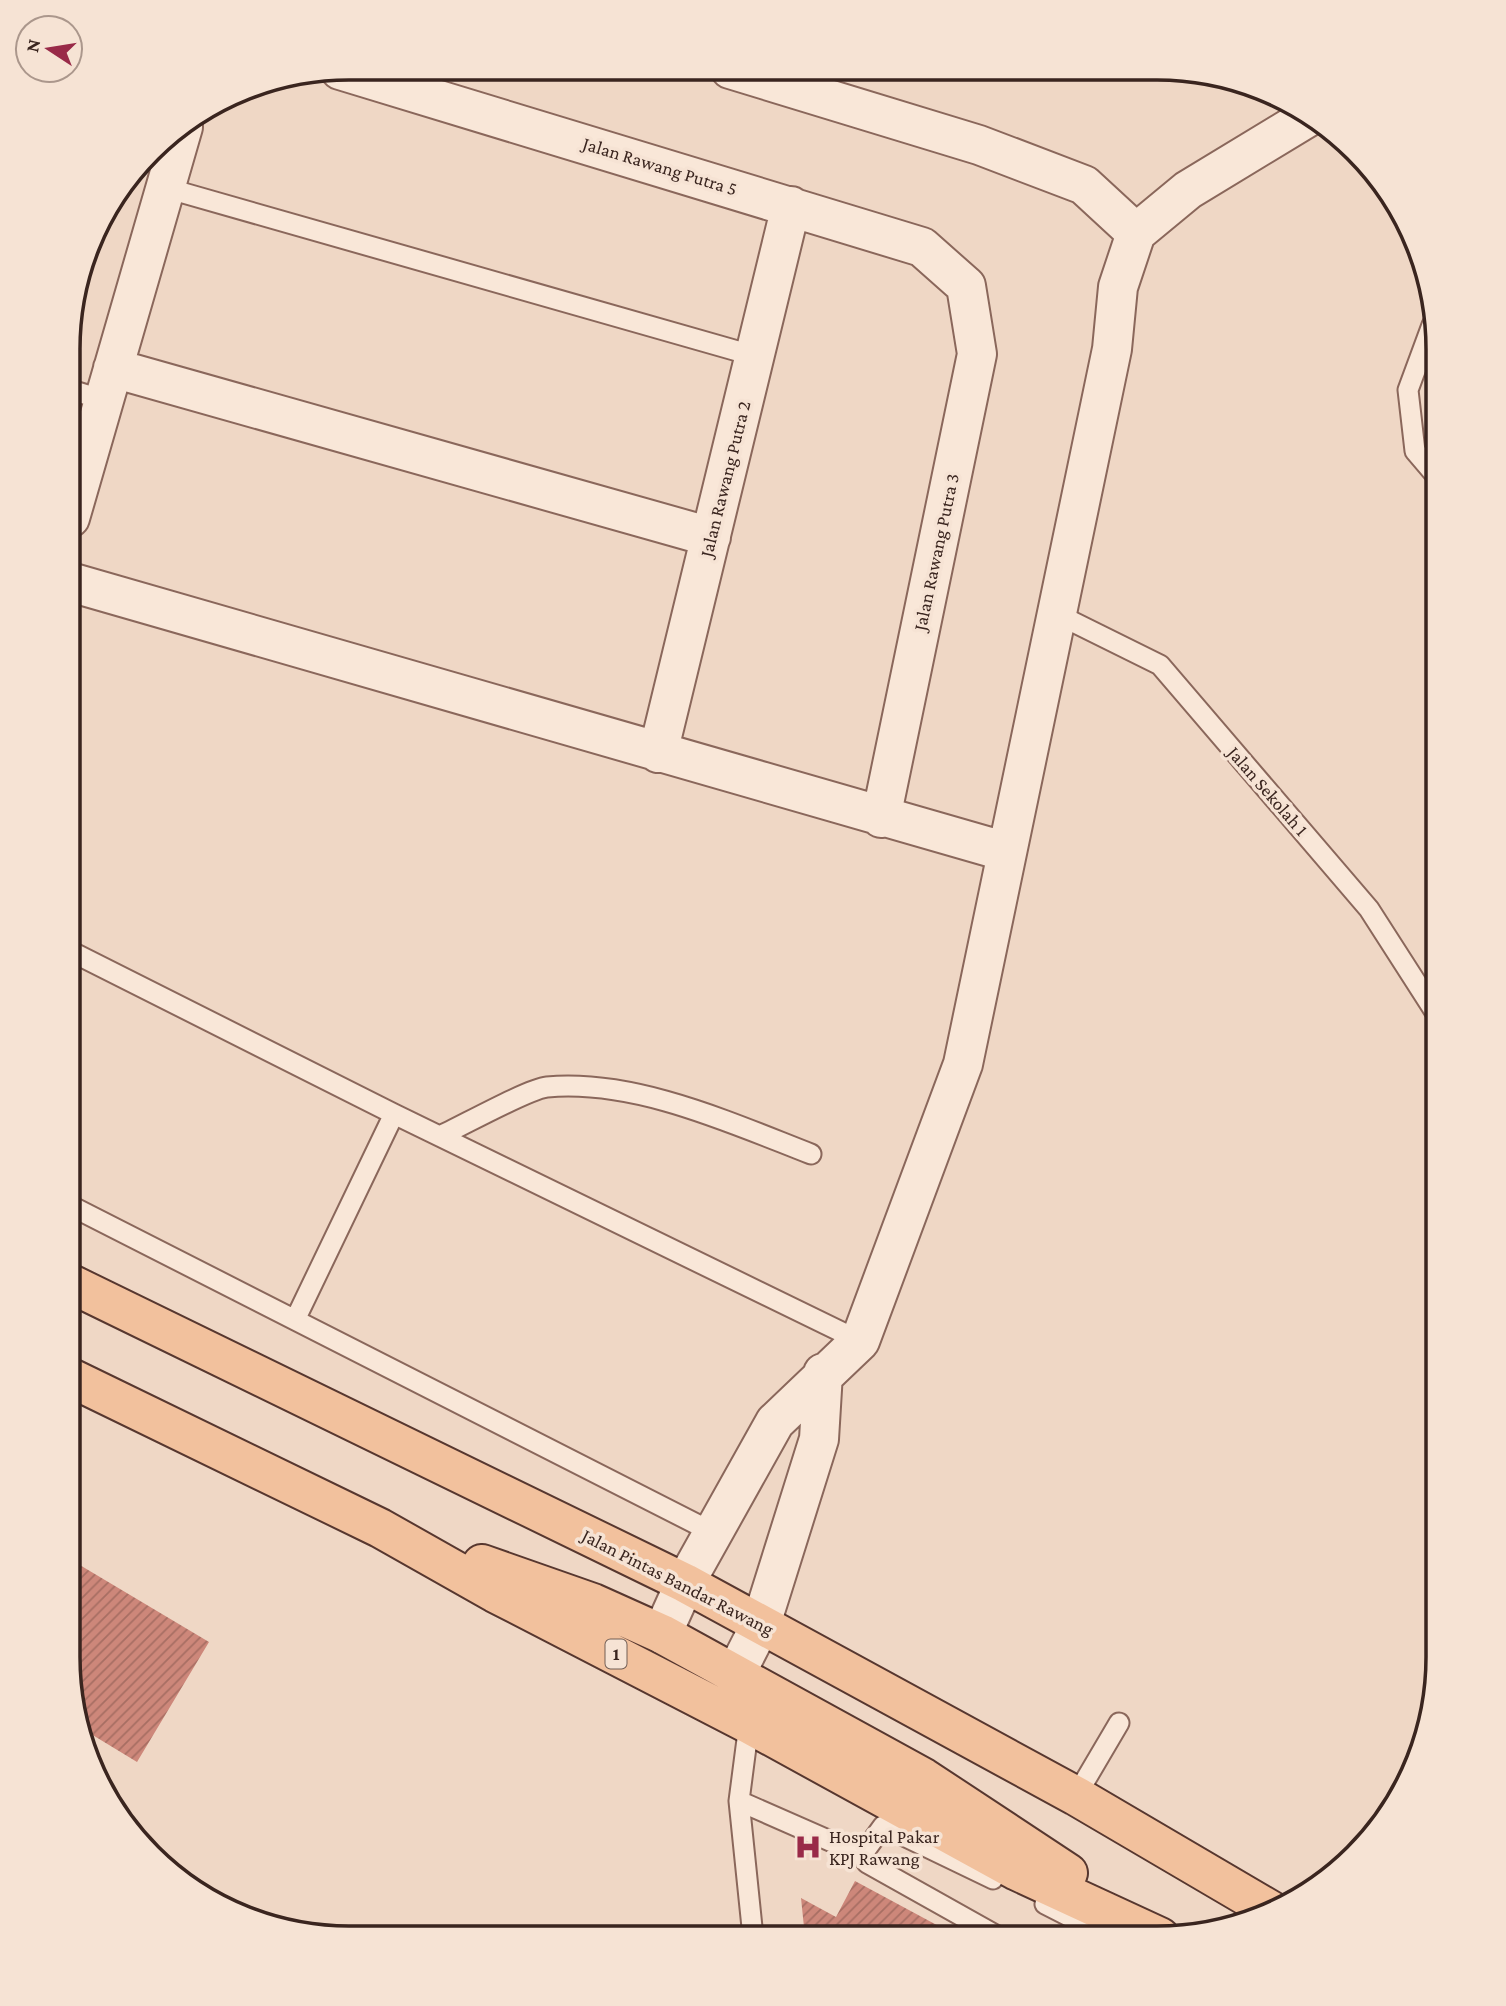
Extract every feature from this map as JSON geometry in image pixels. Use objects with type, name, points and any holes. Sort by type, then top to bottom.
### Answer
[{"type":"main road","name":"Jalan Pintas Bandar Rawang","points":[[80,1288],[685,1583],[1076,1796],[1261,1904]]},
{"type":"main road","name":"1","points":[[80,1382],[380,1528],[495,1593],[749,1724],[1017,1871],[1138,1926]]},
{"type":"main road","points":[[380,1528],[593,1603],[662,1634],[924,1778],[1146,1926]]},
{"type":"street","name":"Jalan Rawang Putra 5","points":[[373,80],[792,205],[922,247],[966,286]]},
{"type":"street","points":[[766,80],[979,145],[1084,185],[1136,233]]},
{"type":"street","points":[[662,1634],[685,1583],[775,1422],[823,1373],[860,1341],[962,1064],[1112,349],[1118,287],[1136,233],[1188,190],[1300,122]]},
{"type":"street","points":[[80,467],[96,386],[166,188],[179,142]]},
{"type":"street","name":"Jalan Rawang Putra 2","points":[[658,753],[792,205]]},
{"type":"street","name":"Jalan Rawang Putra 3","points":[[881,818],[977,354],[966,286]]},
{"type":"street","points":[[96,386],[710,537]]},
{"type":"street","points":[[80,585],[881,818],[1007,852]]},
{"type":"street","points":[[736,1674],[761,1624],[819,1439],[823,1373]]},
{"type":"lane","points":[[166,188],[755,356]]},
{"type":"lane","points":[[1426,342],[1408,390],[1415,451],[1426,464]]},
{"type":"lane","name":"Jalan Sekolah 1","points":[[1056,614],[1160,665],[1369,909],[1426,998]]},
{"type":"lane","points":[[80,957],[394,1114],[860,1341]]},
{"type":"lane","points":[[440,1136],[545,1087],[616,1090],[720,1118],[811,1154]]},
{"type":"lane","points":[[295,1320],[394,1114]]},
{"type":"lane","points":[[80,1211],[714,1533]]},
{"type":"lane","points":[[1076,1796],[1119,1723]]},
{"type":"lane","points":[[749,1724],[739,1801],[752,1926]]},
{"type":"lane","points":[[739,1801],[862,1856],[867,1863],[979,1926]]},
{"type":"lane","points":[[862,1856],[883,1826],[1088,1926]]},
{"type":"building","points":[[80,1565],[209,1642],[137,1762],[93,1735],[90,1726],[81,1674]]},
{"type":"building","points":[[855,1881],[939,1926],[804,1926],[801,1898],[836,1917]]},
{"type":"place","name":"Hospital Pakar KPJ Rawang","points":[[808,1847]]}]
